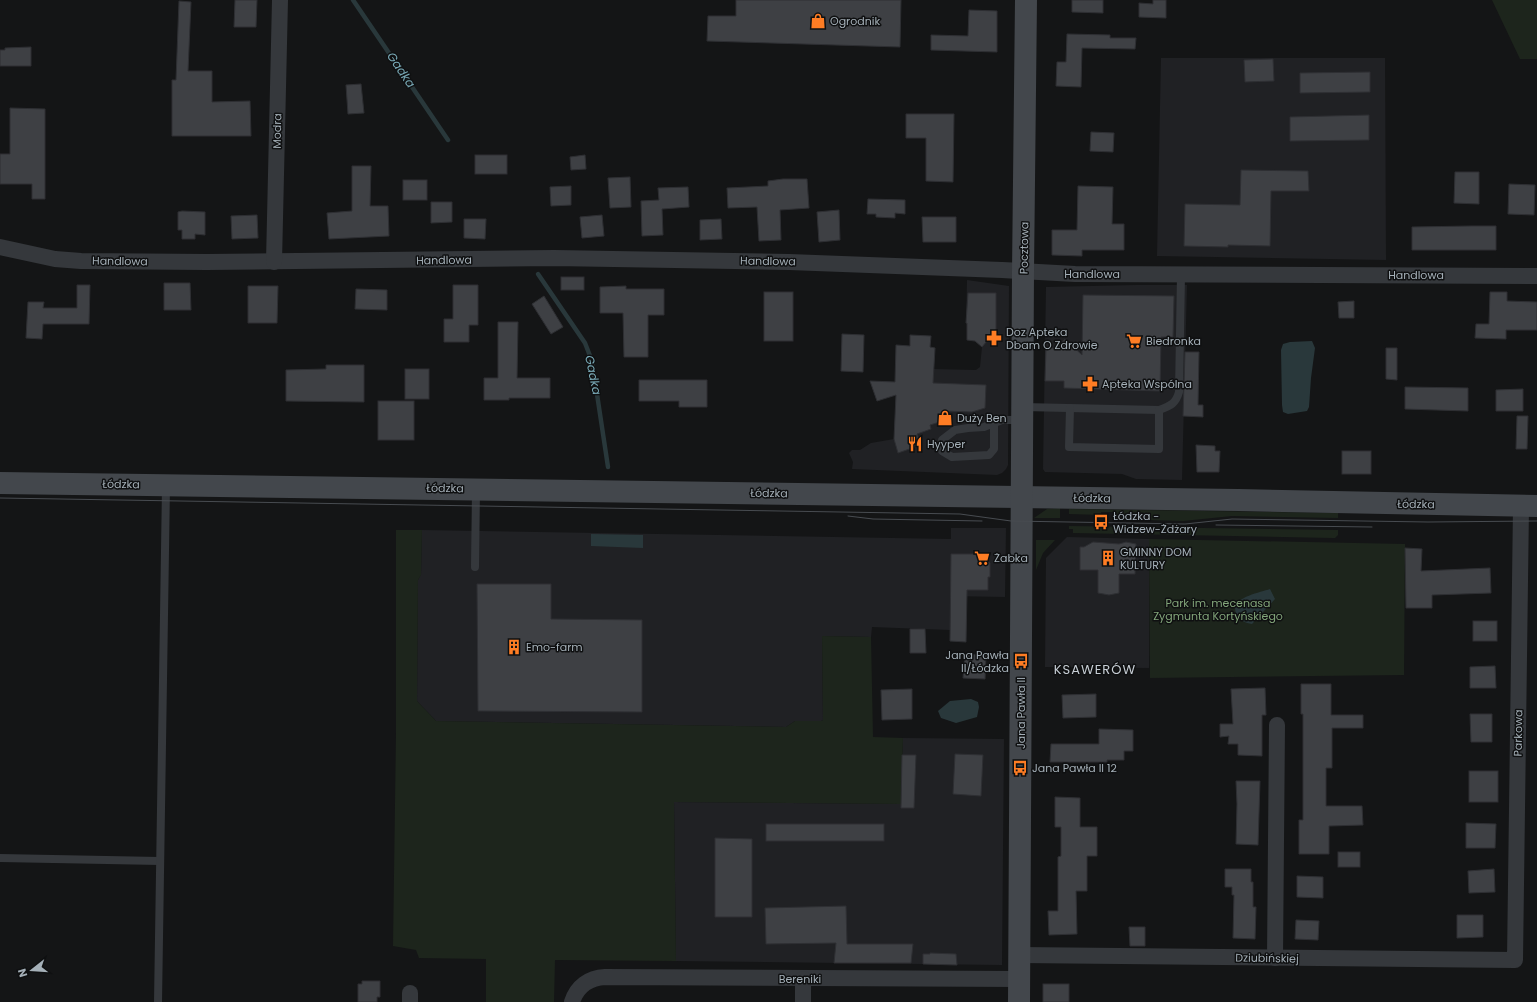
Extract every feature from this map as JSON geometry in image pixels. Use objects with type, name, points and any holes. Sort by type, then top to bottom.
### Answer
[{"type":"main road","name":"Pocztowa","points":[[1022,497],[1026,0]]},
{"type":"main road","name":"Łódzka","points":[[0,483],[1238,500],[1529,506]]},
{"type":"main road","name":"Jana Pawła II","points":[[1019,1002],[1022,497]]},
{"type":"street","name":"Modra","points":[[274,262],[280,0]]},
{"type":"street","name":"Handlowa","points":[[0,247],[55,259],[81,261],[274,262],[569,258],[797,262],[1075,274],[1537,276]]},
{"type":"street","name":"Parkowa","points":[[1515,960],[1529,506]]},
{"type":"street","points":[[1275,958],[1277,725]]},
{"type":"street","name":"Dziubińskiej","points":[[1020,955],[1515,960]]},
{"type":"street","name":"Bereniki","points":[[572,1002],[577,991],[582,985],[591,979],[606,977],[1020,979]]},
{"type":"street","points":[[803,979],[803,1002]]},
{"type":"lane","points":[[994,422],[994,449],[989,455],[952,457],[942,451],[942,440],[955,430],[984,427],[994,422],[1023,414],[1070,408],[1159,410],[1169,407],[1177,400],[1179,392],[1181,274]]},
{"type":"lane","points":[[1070,408],[1069,447],[1159,449],[1159,410]]},
{"type":"lane","points":[[158,1002],[166,485]]},
{"type":"lane","points":[[475,567],[476,489]]},
{"type":"lane","points":[[0,858],[160,861]]},
{"type":"shaded area","points":[[1161,58],[1385,58],[1386,260],[1157,256]]},
{"type":"shaded area","points":[[967,280],[1009,286],[1008,465],[1006,469],[997,475],[852,469],[853,462],[849,453],[852,450],[860,450],[871,443],[894,439],[896,395],[877,401],[870,381],[923,383],[932,369],[976,370],[980,367],[982,347],[975,341],[967,340]]},
{"type":"shaded area","points":[[1187,285],[1182,480],[1136,479],[1122,474],[1045,472],[1043,469],[1046,287]]},
{"type":"shaded area","points":[[1312,341],[1315,348],[1309,407],[1307,411],[1288,414],[1283,412],[1282,405],[1281,350],[1283,344],[1290,342]]},
{"type":"shaded area","name":"Emo-farm","points":[[951,528],[1006,528],[1005,597],[950,596],[950,630],[872,627],[871,637],[822,636],[823,720],[821,721],[795,721],[786,727],[436,721],[417,701],[418,580],[421,574],[422,530],[951,539]]},
{"type":"shaded area","points":[[591,534],[643,535],[643,548],[591,546]]},
{"type":"shaded area","points":[[1067,537],[1149,539],[1149,668],[1045,667],[1046,558]]},
{"type":"shaded area","points":[[1270,589],[1275,599],[1252,624],[1240,619],[1235,609],[1236,604],[1240,600]]},
{"type":"shaded area","points":[[971,699],[978,702],[979,707],[977,717],[956,723],[941,718],[938,711],[950,701]]},
{"type":"shaded area","points":[[903,738],[1004,739],[1002,965],[676,961],[674,802],[901,804]]},
{"type":"green space","points":[[1492,0],[1537,0],[1537,59],[1520,59]]},
{"type":"green space","points":[[1060,508],[1060,518],[1034,518],[1047,509]]},
{"type":"green space","points":[[1069,509],[1338,513],[1338,518],[1232,516],[1183,521],[1148,520],[1147,516],[1116,515],[1115,512],[1101,512],[1101,515],[1069,514]]},
{"type":"green space","points":[[1069,526],[1338,530],[1338,535],[1335,538],[1332,538],[1073,533],[1073,529],[1069,529]]},
{"type":"green space","points":[[396,530],[422,530],[421,575],[418,580],[417,701],[436,721],[786,727],[795,721],[821,721],[823,720],[822,636],[871,637],[873,737],[903,738],[901,804],[674,802],[676,961],[555,960],[554,1002],[486,1002],[486,959],[419,958],[416,950],[393,946],[396,733]]},
{"type":"green space","name":"Park im. mecenasa Zygmunta Kortyńskiego","points":[[1149,539],[1405,544],[1404,675],[1150,678]]},
{"type":"green space","points":[[1036,540],[1055,540],[1043,553],[1036,570]]},
{"type":"building","points":[[235,0],[257,0],[256,27],[234,27]]},
{"type":"building","name":"Ogrodnik","points":[[736,0],[901,0],[900,47],[707,41],[708,16],[736,16]]},
{"type":"building","points":[[1072,0],[1103,0],[1103,13],[1072,12]]},
{"type":"building","points":[[1153,0],[1166,0],[1166,18],[1139,17],[1139,3],[1153,4]]},
{"type":"building","points":[[179,1],[191,2],[188,71],[212,71],[212,102],[250,101],[251,136],[172,136],[172,80],[176,80]]},
{"type":"building","points":[[969,10],[997,11],[997,52],[931,50],[931,35],[968,36]]},
{"type":"building","points":[[1067,34],[1110,35],[1110,38],[1136,38],[1135,49],[1082,48],[1081,87],[1056,86],[1057,62],[1066,62]]},
{"type":"building","points":[[31,47],[31,66],[0,66],[0,50],[5,50],[5,48]]},
{"type":"building","points":[[1273,59],[1274,81],[1245,82],[1244,60]]},
{"type":"building","points":[[1370,72],[1370,92],[1300,93],[1300,73]]},
{"type":"building","points":[[361,84],[364,113],[348,114],[346,85]]},
{"type":"building","points":[[10,108],[45,109],[45,199],[32,199],[32,184],[0,184],[0,154],[10,154]]},
{"type":"building","points":[[906,114],[954,114],[953,182],[926,181],[926,138],[906,138]]},
{"type":"building","points":[[1369,115],[1369,140],[1290,141],[1290,117]]},
{"type":"building","points":[[1091,132],[1114,133],[1113,152],[1090,151]]},
{"type":"building","points":[[475,155],[507,155],[507,174],[475,174]]},
{"type":"building","points":[[585,155],[586,169],[571,170],[570,157]]},
{"type":"building","points":[[352,166],[371,166],[370,206],[388,206],[389,236],[329,239],[327,213],[352,211]]},
{"type":"building","points":[[1241,170],[1308,171],[1309,191],[1271,191],[1270,246],[1184,246],[1185,204],[1240,205]]},
{"type":"building","points":[[1455,172],[1479,172],[1479,204],[1454,203]]},
{"type":"building","points":[[630,177],[631,207],[610,208],[608,178]]},
{"type":"building","points":[[783,179],[807,179],[809,208],[780,210],[781,240],[759,241],[757,207],[728,208],[727,188],[768,186],[768,181]]},
{"type":"building","points":[[403,180],[427,180],[427,200],[403,200]]},
{"type":"building","points":[[1509,184],[1535,185],[1534,215],[1508,214]]},
{"type":"building","points":[[571,186],[571,205],[551,206],[550,187]]},
{"type":"building","points":[[1078,186],[1113,187],[1112,224],[1124,224],[1124,250],[1082,250],[1082,256],[1052,255],[1052,230],[1077,230]]},
{"type":"building","points":[[688,187],[689,207],[662,209],[663,235],[642,236],[641,201],[659,200],[658,188]]},
{"type":"building","points":[[868,199],[905,200],[905,214],[895,213],[895,218],[876,217],[876,214],[867,214]]},
{"type":"building","points":[[431,202],[452,202],[452,222],[431,223]]},
{"type":"building","points":[[839,210],[840,240],[819,242],[817,212]]},
{"type":"building","points":[[178,212],[205,212],[205,235],[195,234],[195,239],[182,239],[182,230],[178,230]]},
{"type":"building","points":[[257,215],[258,238],[232,239],[231,216]]},
{"type":"building","points":[[602,215],[604,236],[582,238],[580,217]]},
{"type":"building","points":[[922,217],[956,217],[956,242],[923,242]]},
{"type":"building","points":[[464,219],[486,219],[485,239],[464,238]]},
{"type":"building","points":[[721,219],[722,239],[700,240],[700,220]]},
{"type":"building","points":[[1496,226],[1496,250],[1412,250],[1412,227]]},
{"type":"building","points":[[561,277],[584,277],[584,290],[561,290]]},
{"type":"building","points":[[164,283],[190,283],[191,310],[164,310]]},
{"type":"building","points":[[77,285],[90,285],[89,324],[43,324],[42,339],[26,338],[28,302],[44,302],[43,308],[77,308]]},
{"type":"building","points":[[453,285],[478,285],[478,325],[469,325],[469,342],[444,342],[444,319],[453,319]]},
{"type":"building","points":[[248,286],[278,286],[277,323],[248,323]]},
{"type":"building","points":[[626,286],[626,289],[664,289],[664,315],[648,315],[648,357],[624,357],[623,313],[600,313],[600,287]]},
{"type":"building","points":[[356,289],[387,290],[387,310],[355,309]]},
{"type":"building","points":[[764,292],[793,292],[793,341],[764,341]]},
{"type":"building","points":[[1490,292],[1507,292],[1507,301],[1537,302],[1537,330],[1506,330],[1506,339],[1475,338],[1476,324],[1489,324]]},
{"type":"building","points":[[968,293],[996,293],[996,341],[987,341],[982,347],[975,341],[967,340],[966,323]]},
{"type":"building","name":"Biedronka","points":[[1083,295],[1174,296],[1173,337],[1161,337],[1160,391],[1064,388],[1064,381],[1045,381],[1046,348],[1058,348],[1058,346],[1065,339],[1082,355]]},
{"type":"building","points":[[544,296],[563,327],[551,334],[532,304]]},
{"type":"building","points":[[1354,301],[1354,318],[1339,318],[1338,302]]},
{"type":"building","points":[[498,322],[518,322],[517,378],[550,378],[550,398],[509,398],[509,400],[484,400],[484,378],[498,378]]},
{"type":"building","points":[[842,334],[864,335],[863,372],[841,371]]},
{"type":"building","points":[[910,335],[931,336],[930,347],[935,348],[933,383],[986,385],[985,408],[972,412],[946,411],[949,419],[930,425],[931,429],[917,434],[921,445],[898,453],[894,439],[896,395],[877,401],[870,381],[895,382],[896,345],[910,346]]},
{"type":"building","points":[[1386,348],[1397,348],[1397,380],[1386,379]]},
{"type":"building","points":[[1185,352],[1199,352],[1198,405],[1203,405],[1203,417],[1183,416]]},
{"type":"building","points":[[326,365],[364,365],[364,402],[286,401],[286,370],[326,369]]},
{"type":"building","points":[[405,369],[429,369],[429,399],[405,399]]},
{"type":"building","points":[[639,380],[707,380],[707,407],[679,407],[679,401],[639,401]]},
{"type":"building","points":[[1405,387],[1468,388],[1468,411],[1405,409]]},
{"type":"building","points":[[1523,389],[1523,411],[1496,411],[1496,390]]},
{"type":"building","points":[[378,401],[414,401],[414,440],[378,440]]},
{"type":"building","points":[[1517,416],[1528,416],[1527,449],[1516,449]]},
{"type":"building","points":[[1196,445],[1215,446],[1215,451],[1220,451],[1219,472],[1197,472]]},
{"type":"building","points":[[1342,451],[1371,451],[1371,474],[1342,474]]},
{"type":"building","name":"GMINNY DOM KULTURY","points":[[1093,542],[1119,544],[1126,542],[1136,544],[1135,574],[1119,574],[1119,593],[1109,595],[1098,593],[1098,570],[1080,570],[1080,547],[1084,547]]},
{"type":"building","points":[[1405,548],[1422,549],[1421,571],[1490,568],[1491,593],[1432,595],[1432,608],[1406,608]]},
{"type":"building","points":[[951,554],[982,554],[990,563],[988,590],[967,590],[966,642],[950,641]]},
{"type":"building","points":[[477,584],[551,584],[551,619],[642,620],[642,712],[478,711]]},
{"type":"building","points":[[1473,621],[1497,621],[1497,641],[1473,641]]},
{"type":"building","points":[[910,629],[925,629],[926,653],[910,653]]},
{"type":"building","points":[[965,654],[986,655],[985,679],[963,678]]},
{"type":"building","points":[[1495,666],[1496,688],[1470,688],[1470,667]]},
{"type":"building","points":[[1301,684],[1331,684],[1331,715],[1363,715],[1363,728],[1332,728],[1332,768],[1326,768],[1326,806],[1362,806],[1363,825],[1329,826],[1329,854],[1299,854],[1299,820],[1303,820],[1303,714],[1301,714]]},
{"type":"building","points":[[1265,688],[1266,715],[1262,715],[1262,756],[1238,755],[1238,744],[1228,744],[1229,736],[1220,737],[1220,724],[1233,724],[1231,689]]},
{"type":"building","points":[[912,689],[912,719],[882,720],[881,690]]},
{"type":"building","points":[[1096,694],[1096,717],[1063,718],[1062,695]]},
{"type":"building","points":[[1470,714],[1492,714],[1492,742],[1471,742]]},
{"type":"building","points":[[1099,729],[1133,730],[1133,751],[1124,751],[1124,760],[1107,760],[1107,762],[1050,762],[1051,744],[1099,744]]},
{"type":"building","points":[[955,754],[983,755],[981,796],[953,794]]},
{"type":"building","points":[[902,755],[916,755],[914,808],[901,808]]},
{"type":"building","points":[[1469,771],[1498,771],[1498,802],[1469,802]]},
{"type":"building","points":[[1236,781],[1260,781],[1258,845],[1236,844]]},
{"type":"building","points":[[1055,797],[1080,798],[1080,827],[1097,827],[1097,856],[1087,856],[1087,891],[1076,891],[1077,934],[1049,935],[1048,911],[1058,911],[1058,857],[1061,856],[1061,827],[1055,827]]},
{"type":"building","points":[[1466,823],[1496,824],[1495,848],[1466,848]]},
{"type":"building","points":[[766,824],[884,824],[884,841],[766,841]]},
{"type":"building","points":[[715,838],[752,839],[752,917],[715,917]]},
{"type":"building","points":[[1338,852],[1360,852],[1360,867],[1338,867]]},
{"type":"building","points":[[1225,869],[1251,869],[1251,882],[1253,882],[1253,907],[1256,907],[1255,939],[1233,938],[1234,895],[1232,895],[1232,887],[1225,887]]},
{"type":"building","points":[[1494,869],[1495,892],[1469,893],[1468,871]]},
{"type":"building","points":[[1297,876],[1323,877],[1323,898],[1297,897]]},
{"type":"building","points":[[846,906],[847,944],[913,944],[911,963],[834,963],[836,943],[766,944],[765,908]]},
{"type":"building","points":[[1457,915],[1483,915],[1483,937],[1457,938]]},
{"type":"building","points":[[1296,920],[1319,921],[1318,940],[1295,939]]},
{"type":"building","points":[[1129,927],[1145,927],[1145,946],[1130,946]]},
{"type":"building","points":[[923,954],[956,954],[957,965],[923,964]]},
{"type":"building","points":[[362,981],[380,981],[380,997],[377,997],[377,1002],[358,1002],[358,984],[362,984]]},
{"type":"building","points":[[1043,984],[1069,984],[1069,1002],[1043,1002]]},
{"type":"waterway","name":"Gadka","points":[[353,0],[448,140]]},
{"type":"waterway","name":"Gadka","points":[[538,274],[585,343],[592,361],[608,467]]},
{"type":"tram line","points":[[0,498],[960,514],[1011,521],[1185,524],[1232,519],[1428,522],[1537,521]]},
{"type":"tram line","points":[[848,516],[873,519],[982,521]]},
{"type":"tram line","points":[[1216,525],[1372,527]]},
{"type":"place","name":"Ogrodnik","points":[[818,21]]},
{"type":"place","name":"Doz Apteka Dbam O Zdrowie","points":[[994,338]]},
{"type":"place","name":"Biedronka","points":[[1134,341]]},
{"type":"place","name":"Apteka Wspólna","points":[[1090,384]]},
{"type":"place","name":"Duży Ben","points":[[945,418]]},
{"type":"place","name":"Hyyper","points":[[915,444]]},
{"type":"place","name":"Łódzka - Widzew-Żdżary","points":[[1101,522]]},
{"type":"place","name":"Żabka","points":[[982,558]]},
{"type":"place","name":"GMINNY DOM KULTURY","points":[[1108,558]]},
{"type":"place","name":"Emo-farm","points":[[514,647]]},
{"type":"place","name":"Jana Pawła II/Łódzka","points":[[1021,661]]},
{"type":"place","name":"Jana Pawła II 12","points":[[1020,768]]},
{"type":"district","name":"KSAWERÓW","points":[[1095,669]]}]
